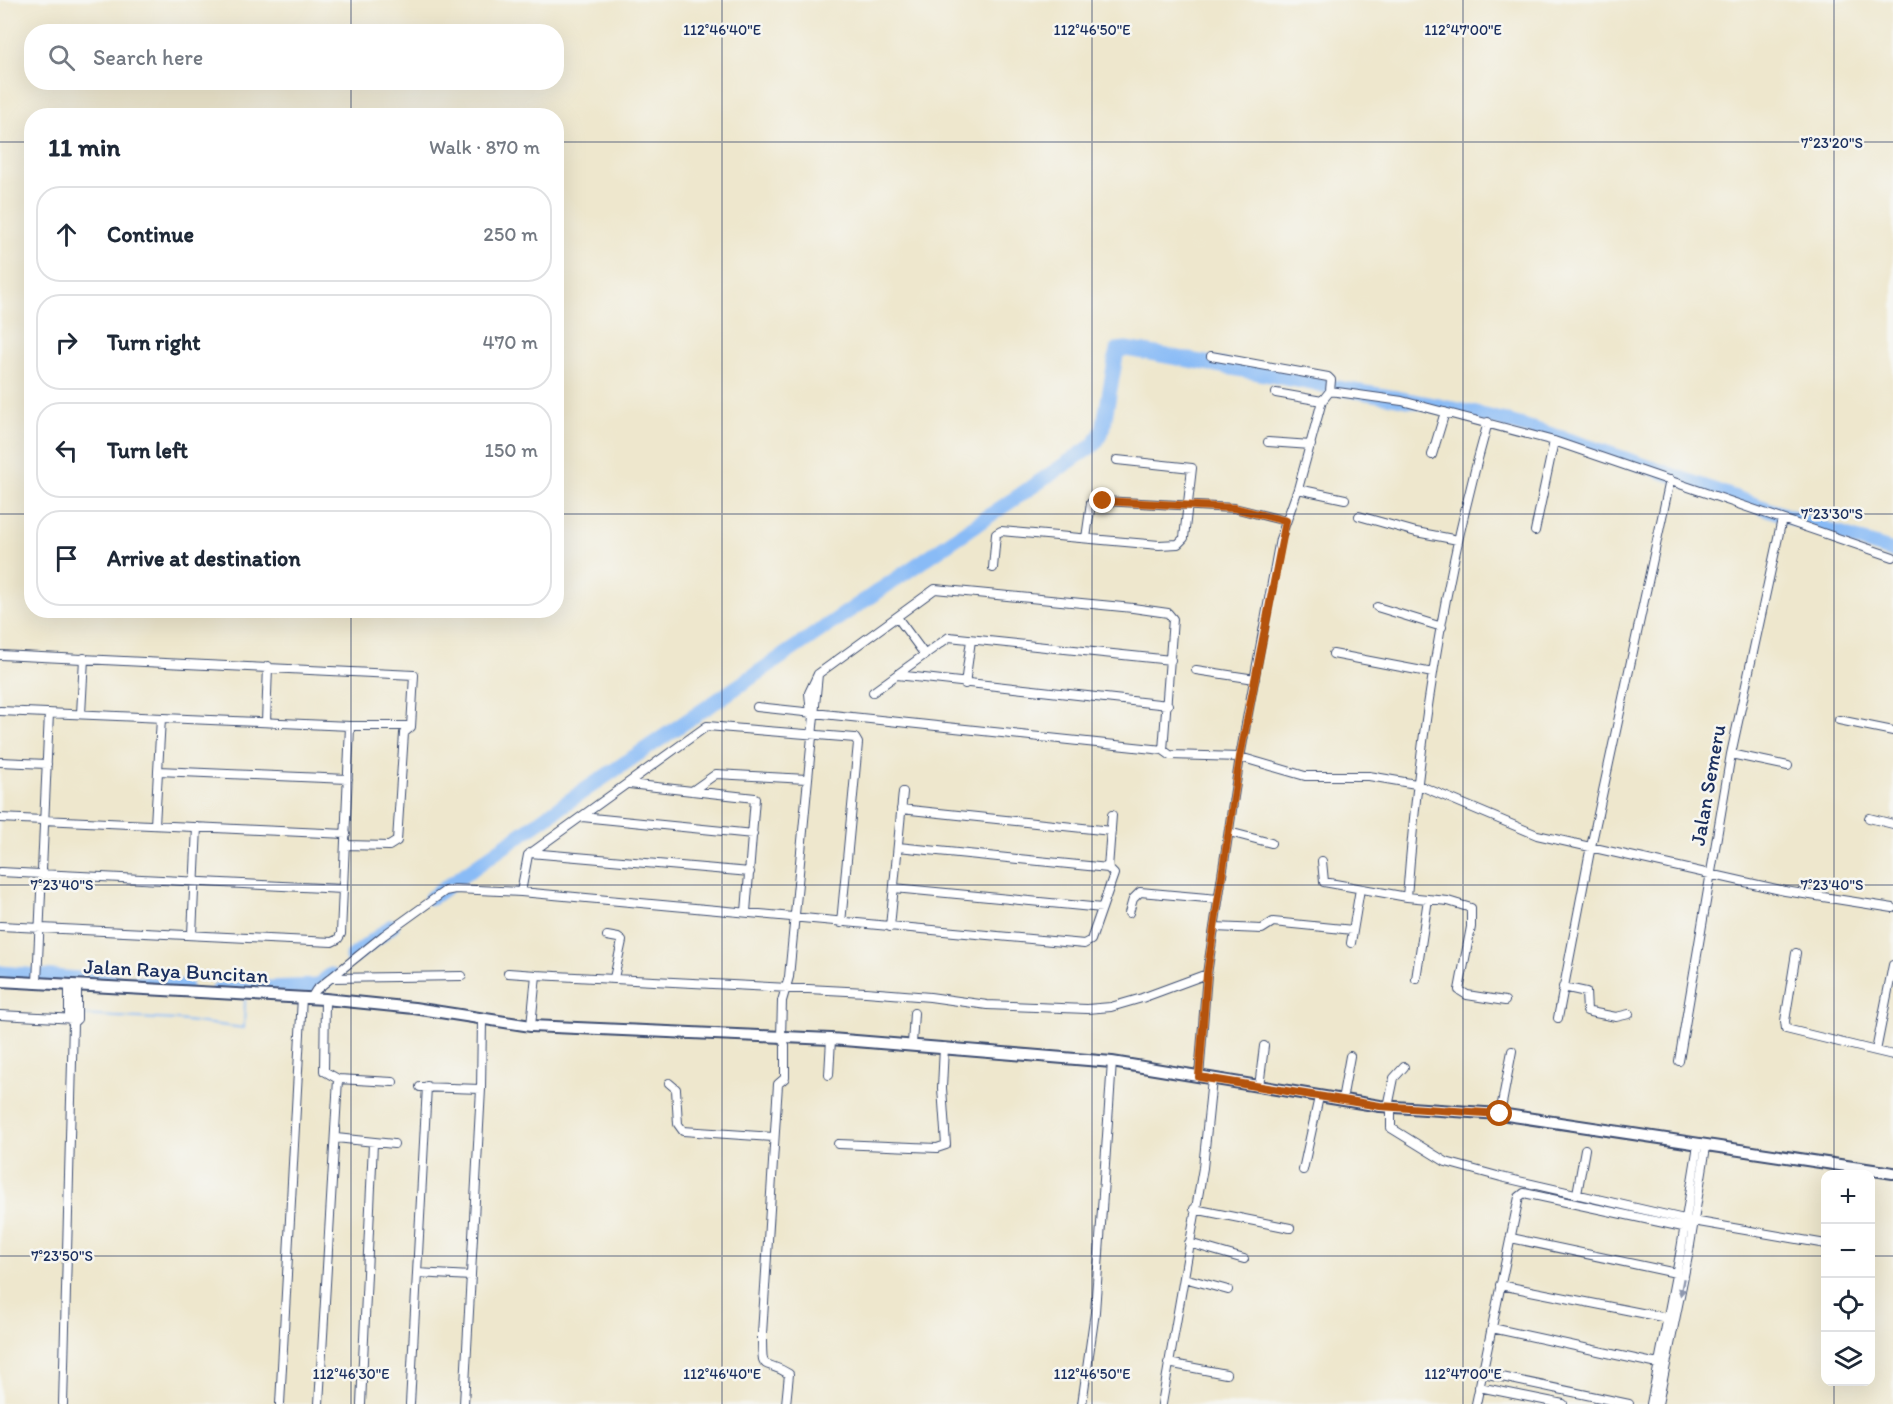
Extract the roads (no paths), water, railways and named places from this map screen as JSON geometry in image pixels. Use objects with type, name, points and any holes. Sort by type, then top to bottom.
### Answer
[{"type":"street","points":[[1199,1077],[1207,978],[1239,762],[1286,521],[1298,489],[1322,401],[1330,386],[1328,377],[1211,356]]},
{"type":"street","points":[[1330,386],[1488,422],[1554,441],[1893,557]]},
{"type":"street","points":[[1276,393],[1322,401]]},
{"type":"street","points":[[1432,455],[1445,412]]},
{"type":"street","points":[[1407,897],[1415,789],[1433,674],[1471,479],[1488,422]]},
{"type":"street","points":[[1535,531],[1554,441]]},
{"type":"street","points":[[1268,442],[1311,445]]},
{"type":"street","points":[[993,568],[996,534],[1001,531],[1159,545],[1178,544],[1184,538],[1192,468],[1117,460]]},
{"type":"street","points":[[1558,1018],[1590,852],[1670,480]]},
{"type":"street","points":[[1298,489],[1345,499]]},
{"type":"street","points":[[1086,538],[1091,503],[1103,501],[1234,508],[1286,521]]},
{"type":"street","points":[[1359,516],[1416,532],[1458,540]]},
{"type":"street","name":"Jalan Semeru","points":[[1679,1060],[1731,754],[1782,519]]},
{"type":"street","points":[[786,1404],[789,1374],[766,1366],[762,1356],[773,1137],[778,1084],[784,1078],[785,1045],[781,1037],[784,988],[789,977],[818,674],[931,591],[940,589],[1168,613],[1173,618],[1163,750]]},
{"type":"street","points":[[1377,607],[1442,627]]},
{"type":"street","points":[[897,617],[926,655]]},
{"type":"street","points":[[873,692],[947,638],[1171,660]]},
{"type":"street","points":[[965,684],[970,640]]},
{"type":"street","points":[[1333,654],[1433,674]]},
{"type":"street","points":[[0,655],[409,673],[416,679],[411,726],[404,734],[397,841],[388,846],[345,845]]},
{"type":"street","points":[[81,714],[84,658]]},
{"type":"street","points":[[266,722],[268,666]]},
{"type":"street","points":[[1196,670],[1255,679]]},
{"type":"street","points":[[897,675],[1168,705]]},
{"type":"street","points":[[756,707],[812,721],[858,740],[841,923]]},
{"type":"street","points":[[0,711],[351,726],[411,726]]},
{"type":"street","points":[[37,980],[49,713]]},
{"type":"street","points":[[155,825],[161,718]]},
{"type":"street","points":[[1839,720],[1893,731]]},
{"type":"street","points":[[521,892],[530,853],[707,726],[812,721],[1163,750],[1170,755],[1239,762],[1305,776],[1369,776],[1415,789],[1515,828],[1590,852],[1709,879],[1893,908]]},
{"type":"street","points":[[0,927],[332,942],[338,939],[341,934],[351,726]]},
{"type":"street","points":[[1731,754],[1788,766]]},
{"type":"street","points":[[0,762],[47,764]]},
{"type":"street","points":[[158,771],[348,779]]},
{"type":"street","points":[[692,791],[716,774],[807,779]]},
{"type":"street","points":[[629,784],[755,798],[746,912]]},
{"type":"street","points":[[890,927],[903,792]]},
{"type":"street","points":[[901,809],[1111,831]]},
{"type":"street","points":[[1108,868],[1112,815]]},
{"type":"street","points":[[582,817],[753,834]]},
{"type":"street","points":[[0,818],[346,834]]},
{"type":"street","points":[[1869,818],[1893,824]]},
{"type":"street","points":[[192,934],[197,827]]},
{"type":"street","points":[[1229,832],[1271,843]]},
{"type":"street","points":[[280,1404],[304,1000],[384,935],[445,891],[455,889],[521,892],[1084,944],[1091,940],[1114,874],[1108,868],[898,847]]},
{"type":"street","points":[[530,853],[750,872]]},
{"type":"street","points":[[1322,861],[1324,882],[1407,897],[1463,904],[1471,908],[1473,913],[1459,984],[1462,993],[1505,1001]]},
{"type":"street","points":[[0,872],[343,889]]},
{"type":"street","points":[[894,888],[1102,908]]},
{"type":"street","points":[[1351,943],[1360,889]]},
{"type":"street","points":[[1129,913],[1137,894],[1158,892],[1218,899]]},
{"type":"street","points":[[1416,979],[1428,899]]},
{"type":"street","points":[[1214,927],[1262,929],[1273,922],[1353,930]]},
{"type":"street","points":[[607,936],[622,941],[614,978]]},
{"type":"street","points":[[1796,953],[1785,1021],[1786,1029],[1893,1055]]},
{"type":"street","points":[[1876,1051],[1893,965]]},
{"type":"street","points":[[508,973],[930,997],[987,1005],[1087,1009],[1111,1007],[1207,978]]},
{"type":"street","points":[[531,1026],[536,975]]},
{"type":"street","points":[[331,978],[462,976]]},
{"type":"street","name":"Jalan Raya Buncitan","points":[[0,981],[37,980],[73,985],[282,996],[325,1003],[414,1008],[482,1023],[781,1037],[831,1045],[912,1044],[1113,1062],[1319,1097],[1390,1107],[1500,1114],[1893,1173]]},
{"type":"street","points":[[63,1404],[73,985]]},
{"type":"street","points":[[1563,987],[1588,994],[1587,1011],[1605,1016],[1629,1014]]},
{"type":"street","points":[[325,1003],[323,1068],[338,1079],[393,1082]]},
{"type":"street","points":[[912,1044],[915,1013]]},
{"type":"street","points":[[0,1015],[73,1016]]},
{"type":"street","points":[[464,1404],[481,1089],[482,1023]]},
{"type":"street","points":[[829,1075],[831,1045]]},
{"type":"street","points":[[1259,1087],[1264,1046]]},
{"type":"street","points":[[837,1144],[936,1148],[946,1145],[942,1088],[944,1047]]},
{"type":"street","points":[[1500,1114],[1512,1051]]},
{"type":"street","points":[[1342,1100],[1350,1056]]},
{"type":"street","points":[[1082,1404],[1095,1312],[1113,1062]]},
{"type":"street","points":[[1404,1067],[1394,1078],[1390,1107],[1391,1128],[1446,1162],[1689,1224]]},
{"type":"street","points":[[319,1404],[338,1079]]},
{"type":"street","points":[[1162,1404],[1194,1209],[1203,1168],[1212,1079]]},
{"type":"street","points":[[669,1083],[676,1089],[678,1124],[683,1131],[773,1137]]},
{"type":"street","points":[[410,1404],[423,1087],[481,1089]]},
{"type":"street","points":[[1303,1170],[1319,1097]]},
{"type":"street","points":[[336,1138],[394,1144]]},
{"type":"street","points":[[361,1404],[373,1143]]},
{"type":"street","points":[[1658,1404],[1702,1146]]},
{"type":"street","points":[[1577,1194],[1585,1149]]},
{"type":"street","points":[[1476,1404],[1520,1197],[1530,1192],[1689,1224],[1821,1243]]},
{"type":"street","points":[[1194,1209],[1290,1228]]},
{"type":"street","points":[[1651,1404],[1659,1364],[1672,1319],[1676,1273],[1689,1224]]},
{"type":"street","points":[[1511,1238],[1676,1273]]},
{"type":"street","points":[[1189,1243],[1244,1259]]},
{"type":"street","points":[[417,1273],[471,1276]]},
{"type":"street","points":[[1184,1278],[1228,1290]]},
{"type":"street","points":[[1500,1285],[1672,1319]]},
{"type":"street","points":[[1492,1328],[1659,1364]]},
{"type":"street","points":[[1168,1363],[1226,1374]]},
{"type":"street","points":[[1483,1373],[1629,1404]]},
{"type":"street","points":[[1479,1387],[1563,1404],[1566,1390]]},
{"type":"waterway","points":[[431,898],[563,805],[1095,444],[1103,429],[1117,350],[1126,349],[1201,362],[1483,415],[1603,451],[1893,551]]},
{"type":"waterway","points":[[352,957],[392,926]]},
{"type":"waterway","points":[[0,973],[185,987]]},
{"type":"waterway","points":[[218,990],[317,986],[331,975]]},
{"type":"waterway","points":[[78,1015],[178,1020],[244,1028],[245,1000]]}]
